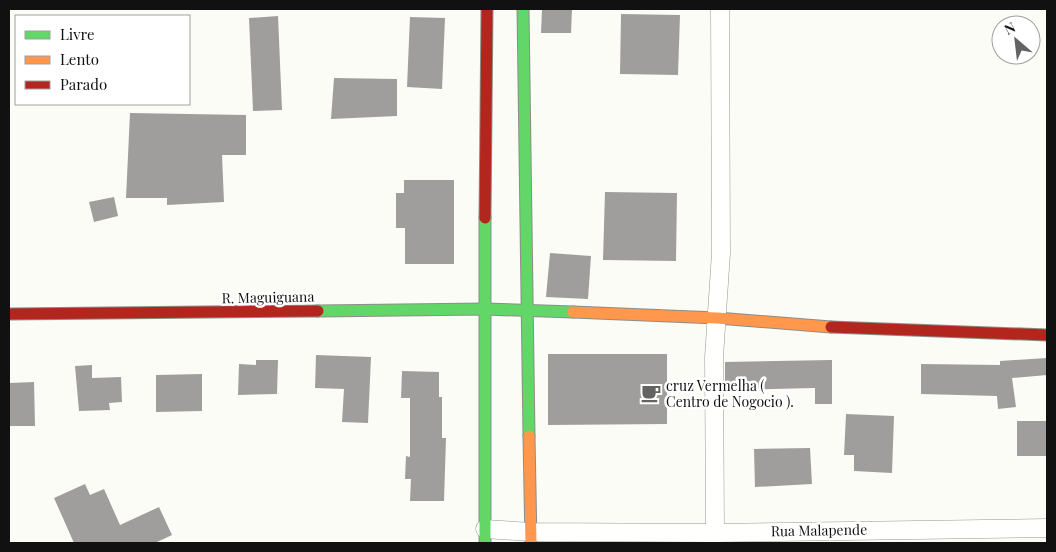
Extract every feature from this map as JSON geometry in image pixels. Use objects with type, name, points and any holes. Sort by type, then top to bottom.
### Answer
[{"type":"street","points":[[485,536],[486,9]]},
{"type":"street","points":[[523,9],[531,538]]},
{"type":"street","points":[[715,533],[714,357],[721,254],[720,9]]},
{"type":"street","name":"R. Maguiguana","points":[[9,314],[484,309],[528,313],[717,318],[843,328],[1047,335]]},
{"type":"street","name":"Rua Malapende","points":[[485,536],[531,538],[1047,528]]},
{"type":"building","points":[[542,9],[572,9],[571,33],[541,33]]},
{"type":"building","points":[[621,14],[680,15],[678,75],[620,74]]},
{"type":"building","points":[[278,16],[282,110],[253,111],[249,18]]},
{"type":"building","points":[[410,17],[445,18],[442,89],[407,87]]},
{"type":"building","points":[[334,78],[397,79],[397,116],[331,119]]},
{"type":"building","points":[[130,113],[246,115],[246,155],[222,155],[224,202],[167,205],[167,198],[126,198]]},
{"type":"building","points":[[404,180],[454,180],[454,264],[405,264],[405,228],[396,228],[396,193],[404,193]]},
{"type":"building","points":[[605,192],[677,193],[676,261],[603,260]]},
{"type":"building","points":[[114,197],[118,216],[94,222],[89,202]]},
{"type":"building","points":[[550,253],[591,256],[588,299],[546,297]]},
{"type":"building","name":"cruz Vermelha ( Centro de Nogocio ).","points":[[548,354],[667,354],[667,424],[548,425]]},
{"type":"building","points":[[316,355],[371,357],[368,423],[342,422],[344,389],[315,388]]},
{"type":"building","points":[[1047,358],[1047,375],[1012,378],[1016,407],[998,409],[997,396],[921,394],[921,364],[1000,365],[1000,361]]},
{"type":"building","points":[[256,360],[278,360],[277,394],[238,395],[239,364],[256,365]]},
{"type":"building","points":[[832,360],[832,404],[815,404],[815,388],[725,390],[725,362]]},
{"type":"building","points":[[92,365],[92,378],[121,377],[122,402],[109,403],[110,410],[79,411],[75,366]]},
{"type":"building","points":[[402,371],[439,372],[439,397],[442,397],[442,438],[446,438],[444,501],[410,501],[411,479],[405,479],[406,456],[410,457],[410,398],[401,398]]},
{"type":"building","points":[[202,374],[202,411],[156,412],[156,375]]},
{"type":"building","points":[[34,382],[35,426],[9,426],[9,383]]},
{"type":"building","points":[[846,414],[894,416],[892,473],[854,471],[854,455],[844,455]]},
{"type":"building","points":[[1017,421],[1047,421],[1047,456],[1017,456]]},
{"type":"building","points":[[810,448],[812,484],[755,487],[754,449]]},
{"type":"building","points":[[85,484],[90,495],[104,489],[120,525],[159,507],[172,535],[155,543],[74,543],[54,498]]},
{"type":"traffic: fast","points":[[523,9],[529,436]]},
{"type":"traffic: fast","points":[[485,218],[485,543]]},
{"type":"traffic: fast","points":[[318,311],[484,309],[573,312]]},
{"type":"traffic: slow","points":[[573,312],[717,318],[831,327]]},
{"type":"traffic: slow","points":[[529,436],[531,543]]},
{"type":"traffic: jam","points":[[485,218],[487,9]]},
{"type":"traffic: jam","points":[[9,314],[318,311]]},
{"type":"traffic: jam","points":[[831,327],[1047,335]]},
{"type":"place","name":"cruz Vermelha ( Centro de Nogocio ).","points":[[651,393]]}]
